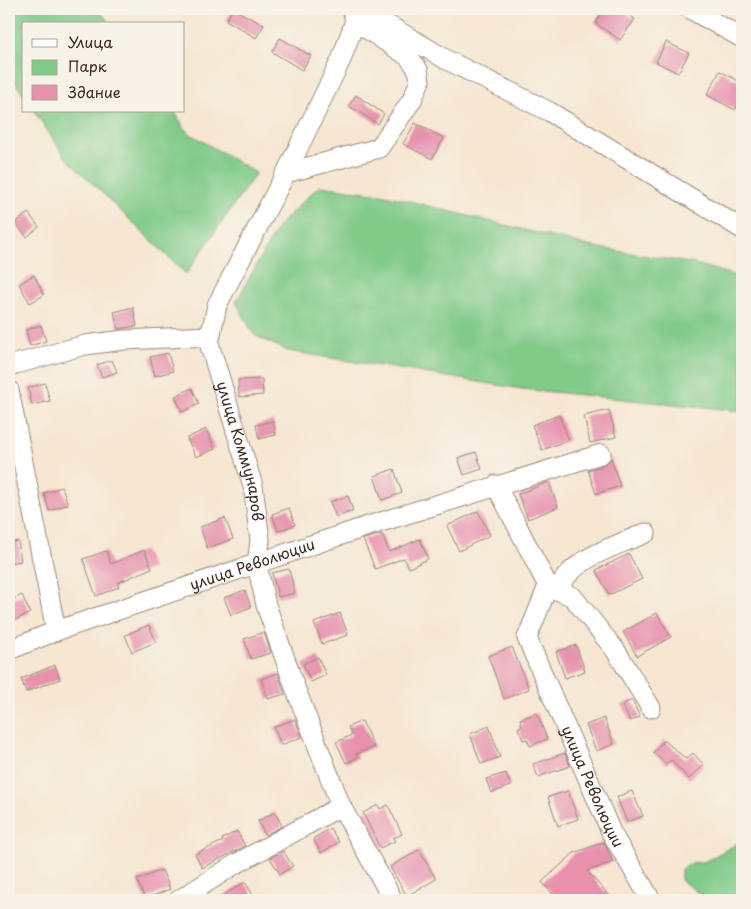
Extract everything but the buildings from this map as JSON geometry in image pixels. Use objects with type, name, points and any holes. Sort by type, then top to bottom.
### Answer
[{"type":"street","points":[[690,9],[742,38]]},
{"type":"street","points":[[286,173],[379,148],[412,100],[420,81],[418,70],[414,64],[356,13]]},
{"type":"street","points":[[356,13],[550,112],[742,229]]},
{"type":"street","name":"улица Коммунаров","points":[[356,13],[341,60],[286,173],[216,305],[209,336],[211,354],[253,486],[260,540],[258,564],[266,605],[296,690],[341,806],[393,900]]},
{"type":"street","points":[[9,366],[85,345],[124,340],[209,336]]},
{"type":"street","points":[[9,390],[56,631]]},
{"type":"street","name":"улица Революции","points":[[9,650],[56,631],[368,526],[496,485],[602,454]]},
{"type":"street","points":[[496,485],[553,588],[573,598],[579,605],[616,651],[651,708]]},
{"type":"street","name":"улица Революции","points":[[646,533],[588,558],[564,576],[553,588],[528,638],[612,834],[651,900]]},
{"type":"street","points":[[179,900],[234,865],[341,806]]},
{"type":"green space","points":[[9,9],[98,9],[109,22],[22,22],[22,93],[9,73]]},
{"type":"green space","points":[[35,112],[175,112],[187,132],[256,173],[186,274],[66,158]]},
{"type":"green space","points":[[319,186],[381,194],[588,246],[696,264],[742,278],[742,411],[522,389],[288,351],[254,335],[236,302],[279,225]]},
{"type":"green space","points":[[742,841],[742,900],[708,900],[681,880],[681,869],[692,863],[704,862]]}]
